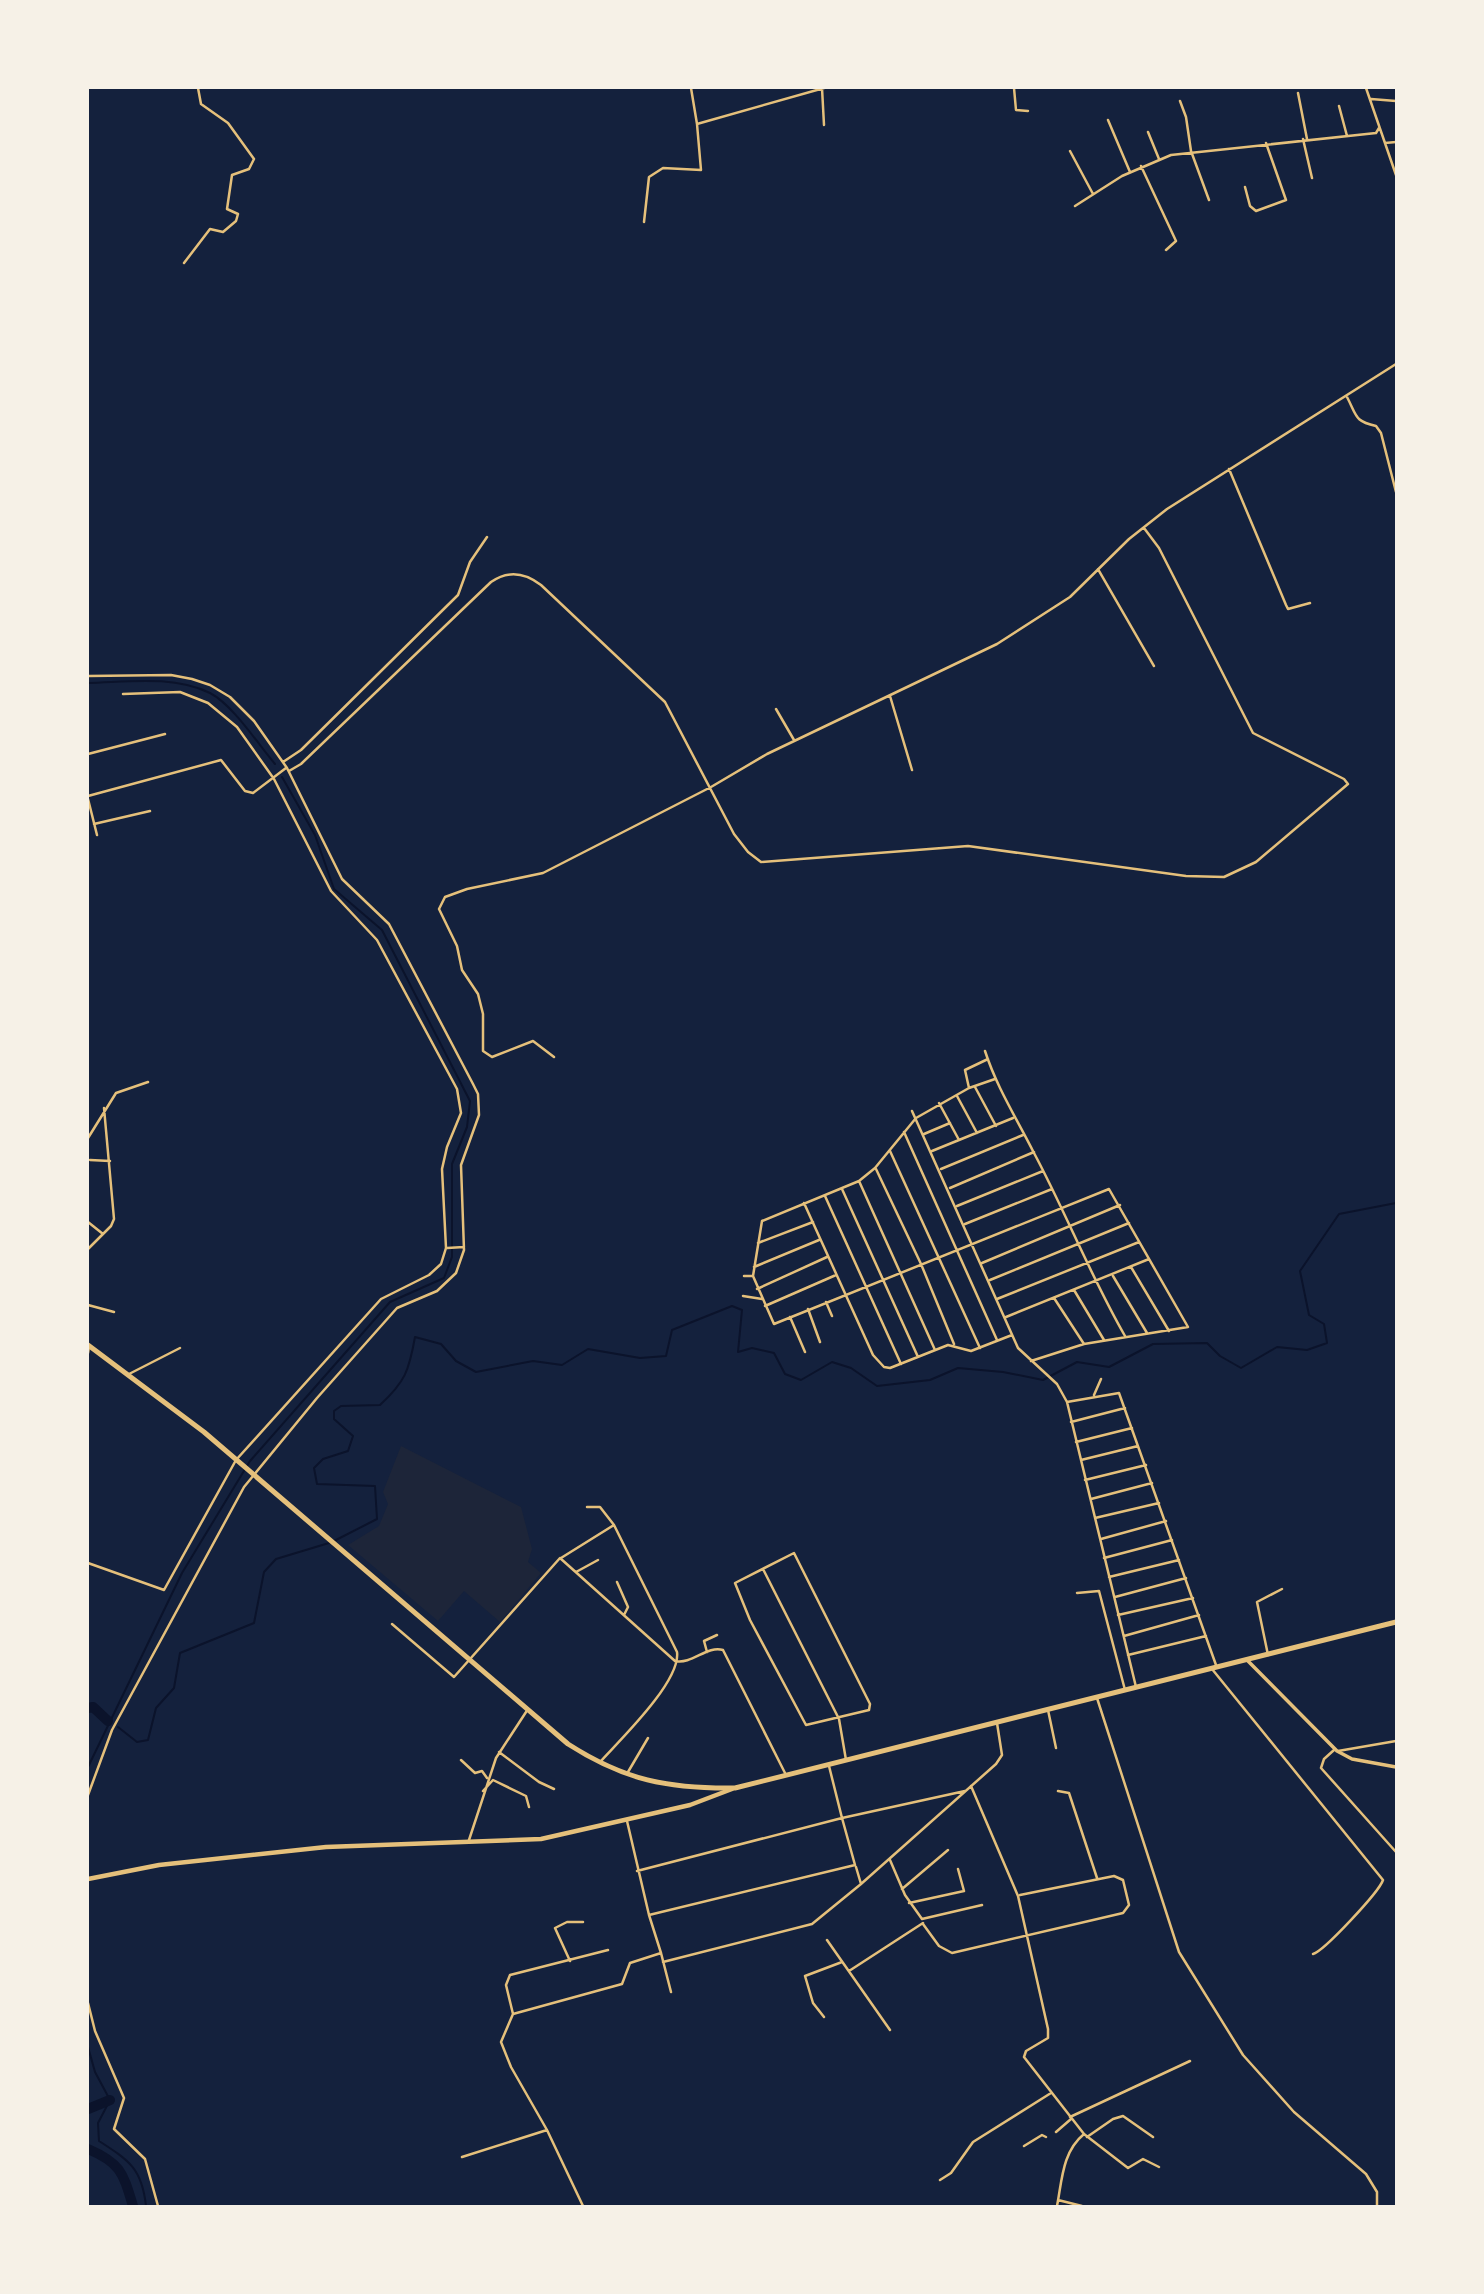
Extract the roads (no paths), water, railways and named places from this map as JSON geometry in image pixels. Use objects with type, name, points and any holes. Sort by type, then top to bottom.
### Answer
[{"type":"highway","points":[[88,1345],[204,1432],[343,1548],[568,1744],[599,1764],[663,1785],[735,1788],[1396,1622]]},
{"type":"main road","points":[[88,1879],[159,1865],[272,1853],[468,1840],[541,1839],[690,1805],[735,1788]]},
{"type":"street","points":[[184,262],[210,229],[223,232],[236,221],[238,214],[227,209],[230,178],[233,173],[248,169],[254,159],[228,123],[201,104],[198,88]]},
{"type":"street","points":[[644,222],[649,177],[663,168],[701,170],[691,88]]},
{"type":"street","points":[[697,124],[823,88],[824,125]]},
{"type":"street","points":[[1014,88],[1016,110],[1028,111]]},
{"type":"street","points":[[1366,88],[1396,175]]},
{"type":"street","points":[[1298,93],[1312,178]]},
{"type":"street","points":[[1371,99],[1396,101]]},
{"type":"street","points":[[1180,102],[1186,117],[1191,151],[1209,200]]},
{"type":"street","points":[[1339,106],[1348,135]]},
{"type":"street","points":[[1108,120],[1130,172]]},
{"type":"street","points":[[1075,206],[1130,172],[1159,159],[1191,151],[1376,133],[1379,128]]},
{"type":"street","points":[[1148,132],[1159,159]]},
{"type":"street","points":[[1385,143],[1396,142]]},
{"type":"street","points":[[1245,187],[1250,206],[1256,211],[1286,200],[1266,143]]},
{"type":"street","points":[[1070,150],[1093,194]]},
{"type":"street","points":[[1141,166],[1176,241],[1166,250]]},
{"type":"street","points":[[554,1057],[533,1041],[496,1055],[485,1053],[482,1047],[483,1014],[478,995],[462,970],[460,954],[439,909],[439,903],[455,892],[543,873],[711,787],[794,740],[997,644],[1050,612],[1144,528],[1228,469],[1396,364]]},
{"type":"street","points":[[1347,397],[1360,421],[1376,426],[1381,433],[1396,492]]},
{"type":"street","points":[[1228,469],[1288,609],[1310,603]]},
{"type":"street","points":[[97,835],[88,797],[220,760],[249,793],[301,764],[491,582],[510,573],[529,577],[541,585],[661,697],[683,730],[740,843],[755,858],[766,863],[928,847],[968,846],[1186,876],[1224,877],[1246,869],[1348,784],[1344,779],[1252,733],[1159,548],[1144,528]]},
{"type":"street","points":[[283,762],[301,750],[458,595],[470,562],[486,537]]},
{"type":"street","points":[[1098,569],[1154,666]]},
{"type":"street","points":[[88,676],[171,675],[210,685],[230,697],[254,721],[288,769],[325,839],[342,879],[389,924],[478,1094],[479,1115],[461,1165],[461,1262],[447,1283],[397,1308],[252,1474],[226,1517],[117,1721],[98,1760],[88,1795]]},
{"type":"street","points":[[88,1563],[164,1590],[237,1461],[381,1299],[436,1270],[447,1248],[442,1169],[447,1147],[461,1113],[459,1096],[377,940],[325,882],[274,779],[237,727],[208,703],[180,692],[123,694]]},
{"type":"street","points":[[890,696],[912,770]]},
{"type":"street","points":[[776,709],[794,740]]},
{"type":"street","points":[[88,754],[165,734]]},
{"type":"street","points":[[94,824],[150,811]]},
{"type":"street","points":[[985,1051],[995,1079],[1034,1152],[1095,1282],[1125,1336]]},
{"type":"street","points":[[969,1088],[965,1070],[988,1059]]},
{"type":"street","points":[[995,1079],[969,1088],[916,1118],[875,1168],[859,1181],[762,1221],[752,1276],[774,1324],[1060,1207],[1107,1189],[1111,1190],[1188,1327],[1084,1344],[1031,1361]]},
{"type":"street","points":[[88,1138],[104,1108],[116,1093],[148,1082]]},
{"type":"street","points":[[975,1087],[996,1126]]},
{"type":"street","points":[[957,1094],[977,1133]]},
{"type":"street","points":[[939,1103],[959,1140]]},
{"type":"street","points":[[88,1250],[114,1219],[104,1108]]},
{"type":"street","points":[[912,1111],[941,1169],[1018,1348],[1057,1384],[1067,1402],[1136,1688]]},
{"type":"street","points":[[932,1151],[1015,1118]]},
{"type":"street","points":[[923,1134],[950,1123]]},
{"type":"street","points":[[904,1132],[997,1341]]},
{"type":"street","points":[[941,1169],[1023,1135]]},
{"type":"street","points":[[890,1151],[980,1348]]},
{"type":"street","points":[[949,1188],[1034,1152]]},
{"type":"street","points":[[90,1160],[110,1161]]},
{"type":"street","points":[[875,1168],[921,1264],[954,1344]]},
{"type":"street","points":[[957,1206],[1043,1171]]},
{"type":"street","points":[[859,1181],[935,1350]]},
{"type":"street","points":[[842,1189],[918,1357]]},
{"type":"street","points":[[965,1224],[1052,1189]]},
{"type":"street","points":[[825,1196],[901,1364]]},
{"type":"street","points":[[804,1203],[878,1363],[890,1368],[954,1344],[971,1351],[1012,1335]]},
{"type":"street","points":[[982,1263],[1119,1205]]},
{"type":"street","points":[[88,1222],[103,1234]]},
{"type":"street","points":[[758,1243],[813,1222]]},
{"type":"street","points":[[989,1281],[1129,1223]]},
{"type":"street","points":[[754,1267],[820,1239]]},
{"type":"street","points":[[997,1299],[1139,1242]]},
{"type":"street","points":[[447,1248],[462,1247]]},
{"type":"street","points":[[757,1289],[828,1257]]},
{"type":"street","points":[[1004,1317],[1149,1259]]},
{"type":"street","points":[[1131,1267],[1169,1331]]},
{"type":"street","points":[[765,1306],[836,1275]]},
{"type":"street","points":[[1113,1275],[1147,1334]]},
{"type":"street","points":[[744,1276],[752,1276]]},
{"type":"street","points":[[1074,1290],[1104,1340]]},
{"type":"street","points":[[743,1296],[762,1299]]},
{"type":"street","points":[[1054,1298],[1084,1344]]},
{"type":"street","points":[[827,1302],[832,1315]]},
{"type":"street","points":[[88,1305],[114,1312]]},
{"type":"street","points":[[808,1309],[820,1342]]},
{"type":"street","points":[[790,1317],[805,1352]]},
{"type":"street","points":[[88,1345],[88,1353]]},
{"type":"street","points":[[129,1374],[180,1348]]},
{"type":"street","points":[[1094,1395],[1101,1379]]},
{"type":"street","points":[[1067,1402],[1118,1391],[1199,1615],[1214,1668],[1383,1880],[1367,1903],[1326,1946],[1313,1954]]},
{"type":"street","points":[[1071,1422],[1125,1408]]},
{"type":"street","points":[[1076,1442],[1132,1428]]},
{"type":"street","points":[[1080,1460],[1138,1446]]},
{"type":"street","points":[[1085,1480],[1146,1465]]},
{"type":"street","points":[[1090,1500],[1152,1483]]},
{"type":"street","points":[[1095,1518],[1159,1503]]},
{"type":"street","points":[[587,1507],[600,1507],[614,1525],[673,1643],[678,1662]]},
{"type":"street","points":[[1100,1539],[1166,1521]]},
{"type":"street","points":[[392,1624],[452,1677],[471,1661],[561,1558],[614,1525]]},
{"type":"street","points":[[1104,1558],[1172,1540]]},
{"type":"street","points":[[794,1553],[870,1704],[869,1710],[839,1719],[808,1726],[804,1724],[750,1620],[735,1583],[794,1553]]},
{"type":"street","points":[[561,1558],[678,1662]]},
{"type":"street","points":[[576,1572],[598,1560]]},
{"type":"street","points":[[1109,1577],[1179,1560]]},
{"type":"street","points":[[763,1569],[839,1719],[846,1761]]},
{"type":"street","points":[[1114,1598],[1186,1578]]},
{"type":"street","points":[[617,1582],[628,1607],[624,1615]]},
{"type":"street","points":[[1268,1655],[1257,1602],[1282,1589]]},
{"type":"street","points":[[1077,1592],[1099,1591],[1125,1690]]},
{"type":"street","points":[[1118,1615],[1192,1598]]},
{"type":"street","points":[[1123,1636],[1199,1615]]},
{"type":"street","points":[[707,1652],[704,1641],[717,1634]]},
{"type":"street","points":[[1127,1655],[1206,1636]]},
{"type":"street","points":[[599,1764],[632,1728],[678,1662],[716,1648],[723,1650],[786,1775]]},
{"type":"street","points":[[1247,1660],[1336,1750],[1352,1759],[1396,1766]]},
{"type":"street","points":[[1097,1698],[1179,1952],[1242,2055],[1294,2112],[1366,2174],[1377,2192],[1377,2207]]},
{"type":"street","points":[[468,1840],[487,1778],[499,1752],[528,1709]]},
{"type":"street","points":[[1048,1710],[1056,1748]]},
{"type":"street","points":[[663,1962],[812,1924],[889,1860],[1002,1755],[997,1723]]},
{"type":"street","points":[[626,1775],[648,1738]]},
{"type":"street","points":[[1396,1741],[1336,1750],[1324,1759],[1321,1768],[1396,1852]]},
{"type":"street","points":[[499,1752],[538,1782],[554,1789]]},
{"type":"street","points":[[461,1760],[475,1773],[482,1771],[487,1778]]},
{"type":"street","points":[[829,1766],[861,1884]]},
{"type":"street","points":[[483,1791],[493,1780],[526,1796],[529,1807]]},
{"type":"street","points":[[971,1786],[1018,1896],[1049,2035],[1026,2051],[1024,2057],[1085,2136],[1128,2168],[1143,2159],[1159,2168]]},
{"type":"street","points":[[637,1871],[842,1818],[965,1791]]},
{"type":"street","points":[[1058,1791],[1069,1793],[1097,1878]]},
{"type":"street","points":[[627,1821],[637,1871],[671,1992]]},
{"type":"street","points":[[902,1889],[948,1850]]},
{"type":"street","points":[[889,1860],[909,1903],[923,1924],[939,1946],[952,1953],[1126,1912],[1129,1901],[1123,1880],[1114,1877],[1097,1878],[1018,1896]]},
{"type":"street","points":[[649,1915],[855,1865]]},
{"type":"street","points":[[909,1903],[964,1891],[958,1870]]},
{"type":"street","points":[[922,1919],[982,1906]]},
{"type":"street","points":[[570,1961],[555,1928],[567,1922],[583,1922]]},
{"type":"street","points":[[849,1971],[923,1924]]},
{"type":"street","points":[[827,1940],[890,2030]]},
{"type":"street","points":[[583,2207],[501,2042],[513,2014],[506,1985],[510,1975],[608,1950]]},
{"type":"street","points":[[513,2014],[617,1987],[623,1983],[630,1963],[660,1953]]},
{"type":"street","points":[[824,2017],[814,2003],[805,1976],[842,1962]]},
{"type":"street","points":[[88,2003],[95,2031],[124,2098],[114,2129],[145,2159],[158,2207]]},
{"type":"street","points":[[1056,2132],[1071,2118],[1190,2061]]},
{"type":"street","points":[[940,2180],[951,2173],[973,2142],[1051,2093]]},
{"type":"street","points":[[1057,2207],[1067,2155],[1073,2143],[1112,2119],[1123,2116],[1153,2137]]},
{"type":"street","points":[[462,2157],[547,2130]]},
{"type":"street","points":[[1024,2146],[1042,2135],[1046,2137]]},
{"type":"street","points":[[1058,2200],[1082,2207]]},
{"type":"waterway","points":[[88,683],[165,682],[195,687],[210,693],[236,715],[275,764]]},
{"type":"waterway","points":[[88,1767],[182,1573],[250,1461],[390,1302],[444,1278],[452,1257],[452,1164],[467,1127],[470,1101],[382,930],[334,889],[315,835],[282,777]]},
{"type":"waterway","points":[[334,1541],[377,1519],[375,1486],[317,1484],[314,1468],[323,1459],[348,1451],[353,1436],[334,1419],[334,1411],[341,1406],[380,1405],[405,1375],[415,1337],[441,1344],[456,1361],[476,1372],[533,1361],[562,1365],[588,1349],[640,1358],[666,1356],[672,1330],[732,1306],[742,1310],[738,1352],[752,1348],[774,1353],[785,1374],[801,1380],[832,1362],[851,1368],[877,1386],[930,1380],[958,1368],[1003,1372],[1043,1380],[1077,1362],[1109,1367],[1153,1344],[1207,1343],[1220,1356],[1241,1368],[1277,1347],[1307,1350],[1327,1343],[1324,1324],[1309,1315],[1300,1271],[1339,1214],[1396,1203]]},
{"type":"waterway","points":[[118,1727],[137,1742],[148,1740],[156,1708],[174,1688],[180,1653],[254,1623],[264,1572],[276,1559],[329,1543]]},
{"type":"waterway","points":[[88,1708],[93,1707],[108,1721]]},
{"type":"waterway","points":[[88,2047],[95,2072],[110,2100],[98,2123],[99,2141],[133,2167],[138,2174],[146,2206]]},
{"type":"waterway","points":[[88,2109],[110,2100]]},
{"type":"waterway","points":[[88,2149],[108,2159],[119,2170],[133,2206]]}]
